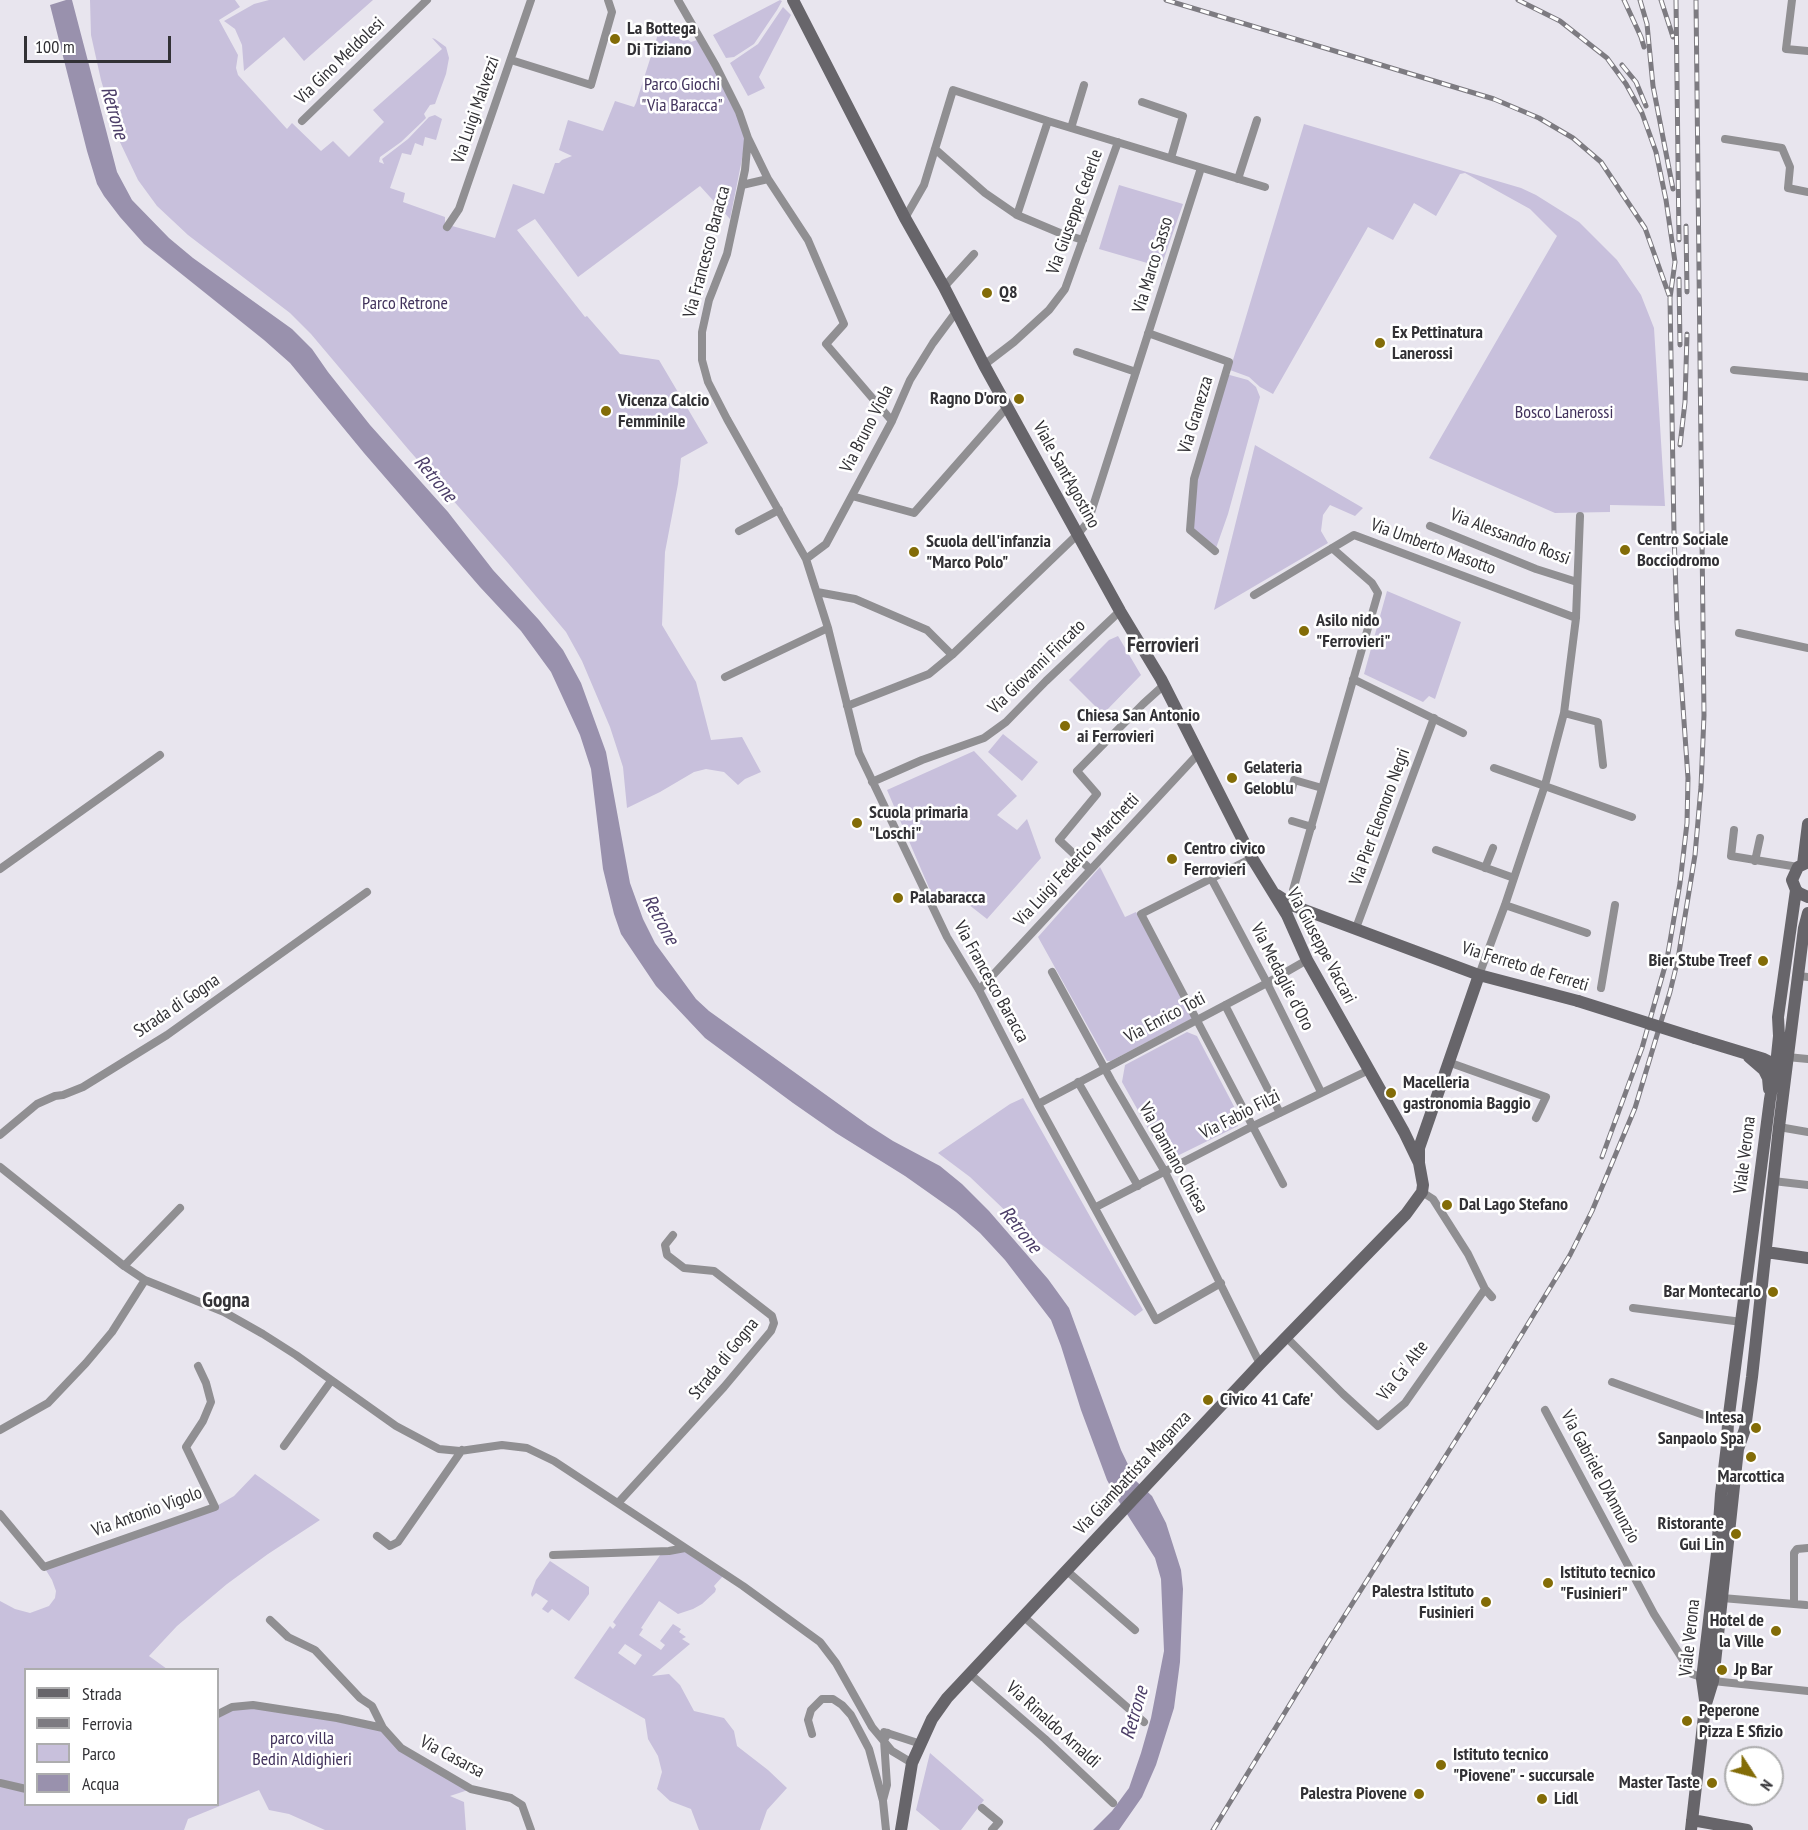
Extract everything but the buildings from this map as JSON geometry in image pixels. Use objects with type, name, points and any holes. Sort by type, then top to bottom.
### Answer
[{"type":"main road","name":"Viale Sant'Agostino","points":[[795,1],[905,218],[984,365],[1048,483],[1162,682]]},
{"type":"main road","name":"Via Giuseppe Vaccari","points":[[1162,682],[1251,858],[1274,893]]},
{"type":"main road","points":[[1808,824],[1803,864],[1795,871],[1792,880],[1796,890],[1808,897]]},
{"type":"main road","points":[[1743,1052],[1761,1054],[1769,1050],[1778,1017],[1796,890]]},
{"type":"main road","name":"Via Ferreto de Ferreti","points":[[1274,893],[1290,910],[1356,928],[1479,975],[1578,1001],[1743,1052],[1776,1065]]},
{"type":"main road","name":"Via Giuseppe Vaccari","points":[[1290,910],[1307,960],[1419,1162]]},
{"type":"main road","name":"Viale Verona","points":[[1692,1825],[1708,1680],[1728,1422],[1776,1100],[1803,976],[1808,914]]},
{"type":"main road","name":"Via Alessandro Rossi","points":[[1419,1162],[1419,1148],[1426,1124],[1479,975]]},
{"type":"main road","points":[[1776,1100],[1782,1073],[1780,1067],[1776,1065],[1778,1017]]},
{"type":"main road","name":"Viale Verona","points":[[1708,1680],[1722,1598],[1738,1449],[1744,1429],[1752,1377],[1779,1127],[1776,1100],[1768,1077],[1757,1063],[1743,1052]]},
{"type":"main road","points":[[1404,1132],[1413,1133],[1426,1124]]},
{"type":"main road","points":[[1419,1162],[1422,1192]]},
{"type":"main road","name":"Via Giambattista Maganza","points":[[901,1830],[912,1763],[932,1719],[947,1698],[1260,1364],[1406,1214],[1422,1192]]},
{"type":"main road","points":[[1766,1252],[1808,1258]]},
{"type":"main road","points":[[1692,1825],[1747,1830]]},
{"type":"street","name":"Via Gino Meldolesi","points":[[302,122],[427,0]]},
{"type":"street","name":"Via Luigi Malvezzi","points":[[447,227],[459,208],[531,0]]},
{"type":"street","points":[[511,60],[591,85],[612,12],[608,0]]},
{"type":"street","name":"Via Francesco Baracca","points":[[678,0],[716,66],[739,112],[748,138],[746,170],[727,254],[709,300],[702,332],[702,360],[708,382],[807,559],[828,628],[859,753],[947,937],[979,990],[1038,1104],[1156,1320],[1221,1283]]},
{"type":"street","points":[[1792,0],[1786,49],[1808,51]]},
{"type":"street","points":[[1071,128],[1084,85]]},
{"type":"street","points":[[905,218],[924,185],[953,90],[1266,187]]},
{"type":"street","points":[[1142,102],[1183,116],[1171,158]]},
{"type":"street","points":[[1238,179],[1257,120]]},
{"type":"street","points":[[1017,215],[1048,121]]},
{"type":"street","points":[[748,138],[768,179],[807,240],[844,324],[826,344],[891,421]]},
{"type":"street","points":[[1725,139],[1782,148],[1790,167],[1788,188],[1808,192]]},
{"type":"street","name":"Via Giuseppe Cederle","points":[[984,365],[1014,342],[1049,310],[1065,289],[1118,142]]},
{"type":"street","points":[[935,149],[985,193],[1017,215],[1083,240]]},
{"type":"street","name":"Via Marco Sasso","points":[[847,706],[929,674],[952,655],[1088,522],[1201,168]]},
{"type":"street","points":[[742,184],[768,179]]},
{"type":"street","points":[[944,287],[974,254]]},
{"type":"street","name":"Via Bruno Viola","points":[[807,559],[826,544],[910,380],[956,312]]},
{"type":"street","name":"Via Granezza","points":[[1148,333],[1229,362],[1194,479],[1190,530],[1215,551]]},
{"type":"street","points":[[1077,352],[1136,372]]},
{"type":"street","points":[[1734,370],[1808,377]]},
{"type":"street","points":[[852,496],[914,513],[1008,406]]},
{"type":"street","points":[[739,531],[778,510]]},
{"type":"street","name":"Via Alessandro Rossi","points":[[1479,975],[1545,785],[1564,714],[1576,618],[1581,516]]},
{"type":"street","name":"Via Alessandro Rossi","points":[[1430,526],[1536,569],[1577,582]]},
{"type":"street","name":"Via Umberto Masotto","points":[[1254,595],[1354,535],[1576,618]]},
{"type":"street","points":[[1290,910],[1293,890],[1378,593],[1372,583],[1332,548]]},
{"type":"street","points":[[817,592],[855,599],[927,630],[952,655]]},
{"type":"street","name":"Via Giovanni Fincato","points":[[872,782],[922,760],[984,738],[999,728],[1120,611]]},
{"type":"street","points":[[724,677],[828,628]]},
{"type":"street","points":[[1739,633],[1808,648]]},
{"type":"street","points":[[1353,679],[1463,733]]},
{"type":"street","points":[[1090,869],[1059,840],[1097,794],[1077,771],[1162,682]]},
{"type":"street","points":[[1564,714],[1598,722],[1603,765]]},
{"type":"street","name":"Via Pier Eleonoro Negri","points":[[1356,928],[1434,718]]},
{"type":"street","name":"Via Luigi Federico Marchetti","points":[[979,990],[1199,753]]},
{"type":"street","points":[[0,869],[160,755]]},
{"type":"street","points":[[1494,768],[1632,817]]},
{"type":"street","points":[[1292,789],[1294,780],[1322,788]]},
{"type":"street","points":[[1292,821],[1312,827]]},
{"type":"street","points":[[1734,830],[1731,856],[1755,861],[1803,864]]},
{"type":"street","points":[[1755,861],[1760,838]]},
{"type":"street","points":[[1485,868],[1493,848]]},
{"type":"street","points":[[1436,850],[1514,878]]},
{"type":"street","points":[[1251,858],[1142,914],[1283,1184]]},
{"type":"street","name":"Via Medaglie d'Oro","points":[[1211,878],[1267,983],[1321,1092]]},
{"type":"street","name":"Strada di Gogna","points":[[0,1135],[37,1104],[83,1087],[167,1035],[367,892]]},
{"type":"street","points":[[1504,905],[1587,933]]},
{"type":"street","points":[[1601,988],[1615,905]]},
{"type":"street","name":"Via Enrico Toti","points":[[1038,1104],[1307,960]]},
{"type":"street","name":"Via Damiano Chiesa","points":[[1052,972],[1104,1069],[1165,1172],[1260,1364]]},
{"type":"street","points":[[1225,1005],[1280,1113]]},
{"type":"street","points":[[1787,1057],[1808,1059]]},
{"type":"street","points":[[1448,1062],[1546,1097],[1536,1118]]},
{"type":"street","name":"Via Fabio Filzi","points":[[1096,1207],[1253,1126],[1369,1070]]},
{"type":"street","points":[[1078,1082],[1138,1186]]},
{"type":"street","name":"Viale Verona","points":[[1779,1127],[1808,1132]]},
{"type":"street","points":[[0,1167],[124,1266],[145,1280],[224,1312],[296,1355],[396,1426],[439,1449],[462,1450],[502,1444],[527,1448],[554,1461],[743,1586],[820,1641],[836,1663],[872,1727],[886,1737],[921,1744]]},
{"type":"street","points":[[1773,1181],[1808,1185]]},
{"type":"street","points":[[1422,1192],[1433,1199],[1468,1254],[1485,1289],[1492,1297]]},
{"type":"street","points":[[124,1266],[180,1208]]},
{"type":"street","name":"Strada di Gogna","points":[[618,1503],[724,1387],[771,1331],[774,1323],[772,1316],[714,1271],[684,1268],[667,1254],[665,1245],[673,1235]]},
{"type":"street","points":[[0,1430],[48,1403],[112,1332],[145,1280]]},
{"type":"street","name":"Via Ca' Alte","points":[[1286,1337],[1378,1426],[1405,1403],[1485,1289]]},
{"type":"street","points":[[1633,1308],[1742,1322]]},
{"type":"street","name":"Via Antonio Vigolo","points":[[0,1514],[44,1567],[215,1507],[186,1447],[212,1402],[198,1366]]},
{"type":"street","points":[[284,1446],[331,1381]]},
{"type":"street","points":[[1612,1382],[1728,1422]]},
{"type":"street","name":"Via Gabriele D'Annunzio","points":[[1545,1410],[1654,1614],[1692,1674],[1708,1680]]},
{"type":"street","points":[[376,1536],[390,1546],[398,1542],[462,1450]]},
{"type":"street","points":[[553,1555],[669,1551],[685,1548]]},
{"type":"street","points":[[1794,1604],[1794,1553],[1797,1549],[1808,1548]]},
{"type":"street","points":[[1067,1570],[1135,1630]]},
{"type":"street","points":[[1722,1598],[1806,1605]]},
{"type":"street","points":[[1024,1617],[1144,1722]]},
{"type":"street","name":"Via Casarsa","points":[[270,1620],[288,1637],[315,1650],[360,1698],[372,1706],[383,1728],[400,1748],[471,1790],[511,1798],[522,1805],[531,1830]]},
{"type":"street","name":"Via Rinaldo Arnaldi","points":[[969,1673],[1045,1739],[1113,1803]]},
{"type":"street","points":[[1708,1680],[1808,1691]]},
{"type":"street","points":[[812,1734],[807,1720],[811,1710],[822,1699],[833,1699],[851,1715],[869,1749],[883,1801],[886,1830]]},
{"type":"street","points":[[219,1714],[232,1707],[253,1705],[337,1718],[383,1728]]},
{"type":"street","points":[[886,1737],[892,1750],[912,1763]]},
{"type":"street","points":[[883,1801],[887,1785],[886,1737]]},
{"type":"street","points":[[0,1783],[24,1789]]},
{"type":"street","points":[[982,1808],[999,1822],[992,1830]]},
{"type":"green space","name":"Parco Retrone","points":[[90,0],[235,0],[240,7],[219,20],[238,55],[236,68],[238,75],[287,129],[292,123],[321,151],[333,141],[349,157],[384,122],[373,110],[442,49],[432,38],[435,39],[446,47],[449,58],[435,104],[430,105],[424,114],[426,118],[401,142],[380,157],[379,162],[384,164],[382,159],[408,139],[429,117],[435,115],[442,119],[436,140],[425,137],[423,146],[415,143],[411,155],[402,153],[390,188],[405,193],[403,202],[445,217],[445,224],[495,238],[513,184],[544,194],[555,163],[572,156],[559,150],[568,120],[603,131],[615,101],[634,107],[659,31],[677,37],[680,29],[684,37],[691,42],[697,40],[737,110],[744,135],[744,149],[730,219],[700,186],[578,277],[535,219],[517,230],[585,317],[587,316],[620,354],[659,360],[708,443],[681,458],[665,552],[662,625],[696,682],[711,740],[742,737],[761,772],[738,785],[724,772],[706,769],[694,772],[627,808],[623,767],[610,727],[582,661],[566,632],[311,334],[290,313],[188,235],[157,206],[138,180],[118,138],[101,80],[91,35]]},
{"type":"green space","points":[[269,0],[373,0],[304,61],[284,37],[244,71],[242,45],[235,29],[224,21],[254,4]]},
{"type":"green space","points":[[782,1],[777,10],[754,44],[734,57],[726,58],[713,35]]},
{"type":"green space","points":[[783,7],[791,15],[759,77],[765,88],[748,96],[730,63],[758,44]]},
{"type":"green space","name":"Bosco Lanerossi","points":[[1304,124],[1521,188],[1579,222],[1617,260],[1641,295],[1654,328],[1665,506],[1610,505],[1610,512],[1555,513],[1429,458],[1557,236],[1530,209],[1465,173],[1460,174],[1436,216],[1414,203],[1393,240],[1368,227],[1273,394],[1260,387],[1249,377],[1230,370]]},
{"type":"green space","points":[[1119,185],[1183,204],[1161,267],[1099,249]]},
{"type":"green space","points":[[1226,374],[1248,380],[1256,387],[1260,397],[1228,514],[1215,551],[1190,530],[1194,479]]},
{"type":"green space","points":[[1255,445],[1363,508],[1355,516],[1330,505],[1323,515],[1321,531],[1328,543],[1214,610]]},
{"type":"green space","points":[[1387,591],[1461,622],[1435,699],[1429,696],[1423,702],[1364,674]]},
{"type":"green space","points":[[1118,636],[1141,675],[1103,714],[1069,680],[1109,640]]},
{"type":"green space","points":[[1003,734],[1038,762],[1022,781],[988,752]]},
{"type":"green space","points":[[974,751],[1017,796],[997,815],[1017,830],[1027,819],[1041,858],[987,919],[959,897],[933,897],[887,790]]},
{"type":"green space","points":[[1100,867],[1125,917],[1136,912],[1193,1018],[1111,1061],[1107,1061],[1038,937]]},
{"type":"green space","points":[[1187,1032],[1197,1036],[1238,1114],[1238,1126],[1173,1158],[1163,1155],[1122,1082],[1125,1065]]},
{"type":"green space","points":[[1023,1098],[1143,1310],[1135,1316],[1037,1241],[970,1177],[938,1153],[1010,1104]]},
{"type":"green space","name":"parco villa Bedin Aldighieri","points":[[255,1474],[320,1520],[227,1584],[177,1626],[149,1656],[166,1668],[24,1668],[24,1806],[219,1806],[219,1714],[253,1705],[383,1728],[401,1748],[471,1789],[450,1796],[464,1802],[466,1830],[325,1830],[289,1814],[269,1810],[259,1790],[188,1819],[184,1830],[0,1830],[0,1601],[15,1609],[30,1613],[49,1606],[55,1598],[56,1591],[44,1567],[215,1507],[234,1496]]},
{"type":"green space","points":[[684,1550],[723,1576],[714,1586],[715,1592],[693,1609],[678,1614],[659,1601],[641,1628],[643,1629],[639,1635],[661,1650],[665,1645],[660,1641],[673,1624],[681,1629],[679,1632],[686,1637],[682,1639],[690,1644],[652,1676],[669,1674],[680,1685],[694,1711],[724,1718],[734,1731],[737,1746],[787,1788],[767,1810],[760,1830],[699,1830],[691,1809],[670,1801],[657,1789],[662,1772],[658,1756],[648,1739],[645,1719],[574,1678],[610,1626],[613,1629],[616,1625],[613,1622],[663,1551]],"holes":[[[625,1644],[642,1655],[635,1665],[618,1653]]]},
{"type":"green space","points":[[550,1561],[589,1587],[589,1594],[569,1621],[552,1609],[548,1613],[542,1609],[548,1601],[536,1593],[532,1597],[531,1594],[536,1580]]},
{"type":"green space","points":[[930,1753],[984,1800],[961,1830],[940,1830],[916,1810]]},
{"type":"water","points":[[72,0],[117,172],[132,200],[169,238],[193,258],[292,329],[312,349],[370,425],[448,512],[493,570],[563,650],[581,683],[606,752],[630,883],[643,919],[655,943],[696,999],[709,1011],[868,1125],[940,1166],[962,1184],[989,1211],[1048,1279],[1069,1308],[1121,1450],[1136,1481],[1152,1496],[1166,1523],[1181,1570],[1183,1589],[1180,1662],[1174,1708],[1156,1765],[1142,1797],[1119,1830],[1093,1830],[1112,1811],[1129,1788],[1151,1718],[1164,1651],[1161,1579],[1155,1558],[1107,1480],[1051,1320],[1005,1260],[956,1212],[905,1176],[836,1133],[705,1038],[656,986],[621,934],[614,914],[603,869],[591,769],[580,735],[551,672],[521,631],[364,453],[290,363],[144,244],[104,196],[97,184],[87,151],[50,5]]},
{"type":"railway","points":[[1166,0],[1494,99],[1539,118],[1573,138],[1601,162],[1645,228],[1669,295]]},
{"type":"railway","points":[[1518,0],[1560,21],[1607,58],[1626,84],[1642,113],[1656,152],[1675,262],[1670,298],[1674,533],[1677,622],[1688,778],[1687,823],[1680,883],[1667,959],[1642,1048],[1602,1157]]},
{"type":"railway","points":[[1624,0],[1644,47]]},
{"type":"railway","points":[[1640,0],[1647,24],[1653,86],[1673,189]]},
{"type":"railway","points":[[1661,0],[1673,37]]},
{"type":"railway","points":[[1676,0],[1679,240]]},
{"type":"railway","points":[[1213,1830],[1570,1255],[1592,1211],[1635,1108],[1670,992],[1678,959],[1695,855],[1704,715],[1696,0]]},
{"type":"railway","points":[[1622,65],[1636,82],[1646,106]]},
{"type":"railway","points":[[1686,226],[1687,292]]},
{"type":"railway","points":[[1679,279],[1680,345]]},
{"type":"railway","points":[[1680,445],[1685,402],[1687,334]]},
{"type":"place","name":"La Bottega Di Tiziano","points":[[615,39]]},
{"type":"place","name":"Q8","points":[[987,293]]},
{"type":"place","name":"Ex Pettinatura Lanerossi","points":[[1380,343]]},
{"type":"place","name":"Ragno D'oro","points":[[1019,399]]},
{"type":"place","name":"Vicenza Calcio Femminile","points":[[606,411]]},
{"type":"place","name":"Centro Sociale Bocciodromo","points":[[1625,550]]},
{"type":"place","name":"Scuola dell'infanzia \"Marco Polo\"","points":[[914,552]]},
{"type":"place","name":"Asilo nido \"Ferrovieri\"","points":[[1304,631]]},
{"type":"place","name":"Chiesa San Antonio ai Ferrovieri","points":[[1065,726]]},
{"type":"place","name":"Gelateria Geloblu","points":[[1232,778]]},
{"type":"place","name":"Scuola primaria \"Loschi\"","points":[[857,823]]},
{"type":"place","name":"Centro civico Ferrovieri","points":[[1172,859]]},
{"type":"place","name":"Palabaracca","points":[[898,898]]},
{"type":"place","name":"Bier Stube Treef","points":[[1763,961]]},
{"type":"place","name":"Macelleria gastronomia Baggio","points":[[1391,1093]]},
{"type":"place","name":"Dal Lago Stefano","points":[[1447,1205]]},
{"type":"place","name":"Bar Montecarlo","points":[[1773,1292]]},
{"type":"place","name":"Civico 41 Cafe'","points":[[1208,1400]]},
{"type":"place","name":"Intesa Sanpaolo Spa","points":[[1756,1428]]},
{"type":"place","name":"Marcottica","points":[[1751,1457]]},
{"type":"place","name":"Ristorante Gui Lin","points":[[1736,1534]]},
{"type":"place","name":"Istituto tecnico \"Fusinieri\"","points":[[1548,1583]]},
{"type":"place","name":"Palestra Istituto Fusinieri","points":[[1486,1602]]},
{"type":"place","name":"Hotel de la Ville","points":[[1776,1631]]},
{"type":"place","name":"Jp Bar","points":[[1722,1670]]},
{"type":"place","name":"Peperone Pizza E Sfizio","points":[[1687,1721]]},
{"type":"place","name":"Istituto tecnico \"Piovene\" - succursale","points":[[1441,1765]]},
{"type":"place","name":"Master Taste","points":[[1712,1783]]},
{"type":"place","name":"Palestra Piovene","points":[[1419,1794]]},
{"type":"place","name":"Lidl","points":[[1542,1799]]},
{"type":"district","name":"Ferrovieri","points":[[1163,646]]},
{"type":"district","name":"Gogna","points":[[226,1301]]},
{"type":"park label","name":"Parco Giochi \"Via Baracca\"","points":[[682,95]]},
{"type":"water label","name":"Retrone","points":[[114,113]]},
{"type":"water label","name":"Retrone","points":[[435,479]]},
{"type":"water label","name":"Retrone","points":[[660,920]]},
{"type":"water label","name":"Retrone","points":[[1020,1230]]},
{"type":"water label","name":"Retrone","points":[[1135,1713]]}]
